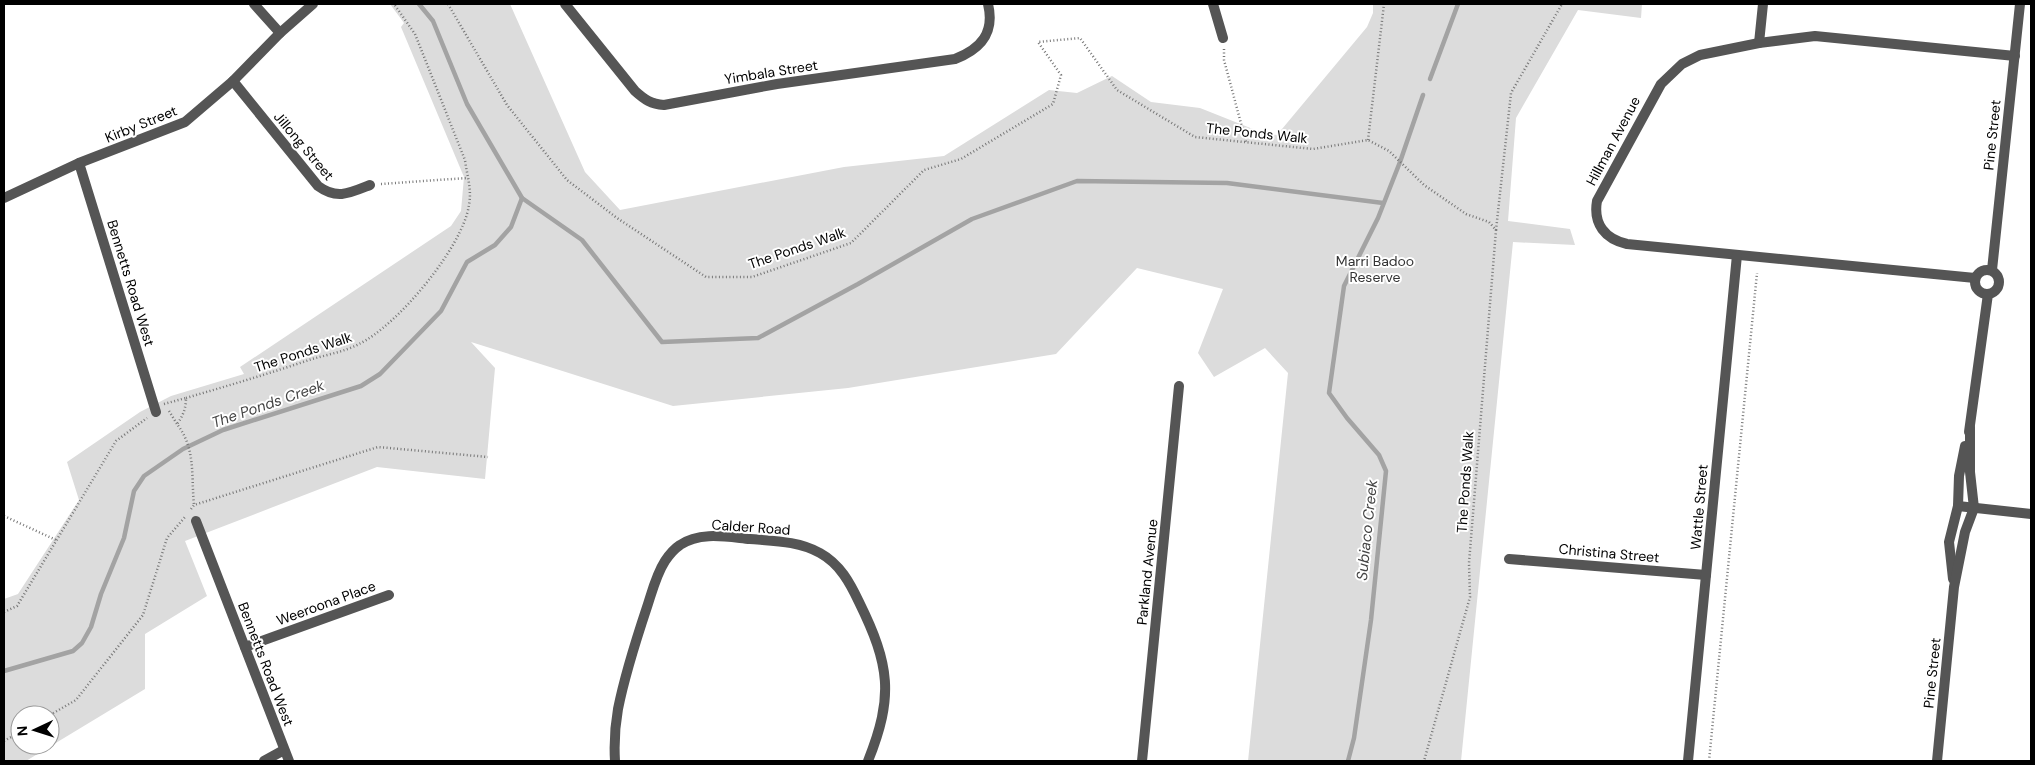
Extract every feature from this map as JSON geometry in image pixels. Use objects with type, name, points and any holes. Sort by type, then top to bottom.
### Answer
[{"type":"street","points":[[254,4],[280,33]]},
{"type":"street","name":"Kirby Street","points":[[4,198],[79,163],[185,122],[233,81],[280,33],[313,4]]},
{"type":"street","name":"Yimbala Street","points":[[565,4],[635,92],[652,104],[664,105],[777,84],[955,59],[975,48],[985,38],[990,26],[988,4]]},
{"type":"street","points":[[1213,4],[1223,38]]},
{"type":"street","points":[[1759,43],[1763,4]]},
{"type":"street","name":"Pine Street","points":[[1992,270],[2020,4]]},
{"type":"street","name":"Hillman Avenue","points":[[1975,278],[1618,242],[1600,229],[1595,211],[1601,191],[1653,97],[1670,73],[1682,64],[1700,55],[1759,43],[1807,37],[1833,37],[2015,56]]},
{"type":"street","name":"Jillong Street","points":[[233,81],[318,186],[326,192],[346,195],[370,185]]},
{"type":"street","name":"Bennetts Road West","points":[[79,163],[158,410]]},
{"type":"street","name":"Wattle Street","points":[[1688,761],[1737,255]]},
{"type":"street","points":[[1983,270],[1992,270],[1998,275],[2000,282],[1997,290],[1988,294],[1978,290],[1975,278],[1983,270]]},
{"type":"street","name":"Pine Street","points":[[1954,587],[1949,549],[1958,506],[1959,476],[1970,427],[1988,294]]},
{"type":"street","name":"Parkland Avenue","points":[[1142,761],[1179,386]]},
{"type":"street","name":"Pine Street","points":[[1937,761],[1954,587],[1965,532],[1974,508],[1970,472],[1970,427]]},
{"type":"street","points":[[1958,506],[2031,514]]},
{"type":"street","name":"Bennetts Road West","points":[[196,521],[289,761]]},
{"type":"street","name":"Calder Road","points":[[615,761],[618,708],[632,653],[659,572],[668,557],[680,545],[690,540],[713,536],[800,544],[821,554],[842,572],[851,585],[875,635],[884,675],[885,705],[882,722],[868,761]]},
{"type":"street","name":"Christina Street","points":[[1509,558],[1706,575]]},
{"type":"street","name":"Weeroona Place","points":[[245,647],[389,595]]},
{"type":"street","points":[[264,761],[284,750]]},
{"type":"path","name":"The Ponds Walk","points":[[4,612],[17,606],[116,441],[164,404],[176,399],[186,398],[359,344],[392,321],[437,270],[450,250],[463,227],[469,205],[470,186],[465,160],[415,34],[394,4]]},
{"type":"path","name":"The Ponds Walk","points":[[448,4],[507,104],[568,180],[617,218],[706,277],[752,277],[851,242],[924,170],[961,159],[1052,104],[1061,76],[1038,42],[1080,38],[1117,90],[1195,136],[1313,149],[1368,140]]},
{"type":"path","points":[[1384,4],[1368,140],[1389,150],[1431,190],[1466,214],[1489,222],[1496,230]]},
{"type":"path","name":"The Ponds Walk","points":[[1424,761],[1470,597],[1469,563],[1496,230],[1511,93],[1562,4]]},
{"type":"path","points":[[1223,38],[1224,60],[1246,142]]},
{"type":"path","points":[[370,185],[467,178]]},
{"type":"path","points":[[1709,761],[1757,273]]},
{"type":"path","points":[[177,424],[186,405],[186,398]]},
{"type":"path","points":[[158,410],[171,412],[185,434],[193,465],[196,521]]},
{"type":"path","points":[[60,709],[76,700],[142,614],[167,538],[194,506],[378,446],[488,457]]},
{"type":"path","points":[[4,516],[56,540]]},
{"type":"green space","name":"Marri Badoo Reserve","points":[[390,4],[510,4],[585,172],[620,210],[844,167],[944,156],[1049,90],[1077,93],[1112,76],[1151,102],[1200,108],[1263,133],[1277,135],[1367,27],[1373,13],[1373,4],[1642,4],[1641,18],[1578,10],[1516,118],[1508,221],[1570,229],[1575,245],[1513,242],[1461,761],[1248,761],[1288,373],[1265,348],[1214,377],[1198,353],[1223,289],[1137,268],[1056,354],[848,388],[673,406],[471,342],[495,368],[485,479],[377,467],[185,541],[207,596],[145,634],[145,689],[60,740],[60,705],[10,705],[10,755],[36,755],[26,761],[4,761],[4,599],[18,594],[79,500],[67,462],[140,412],[171,396],[244,374],[240,367],[451,226],[461,211],[464,177],[401,27],[404,23]]},
{"type":"waterway","points":[[419,4],[433,21],[467,104],[522,198]]},
{"type":"waterway","name":"Subiaco Creek","points":[[1430,79],[1458,4]]},
{"type":"waterway","name":"Subiaco Creek","points":[[1348,761],[1354,738],[1371,620],[1386,471],[1379,455],[1347,418],[1329,393],[1344,286],[1378,218],[1423,95]]},
{"type":"waterway","name":"The Ponds Creek","points":[[4,671],[73,651],[82,643],[91,627],[101,594],[124,538],[134,491],[144,476],[183,449],[223,430],[361,386],[380,374],[441,311],[467,262],[495,245],[511,227],[522,198],[582,240],[662,342],[758,338],[972,219],[1077,181],[1227,183],[1383,203]]}]
